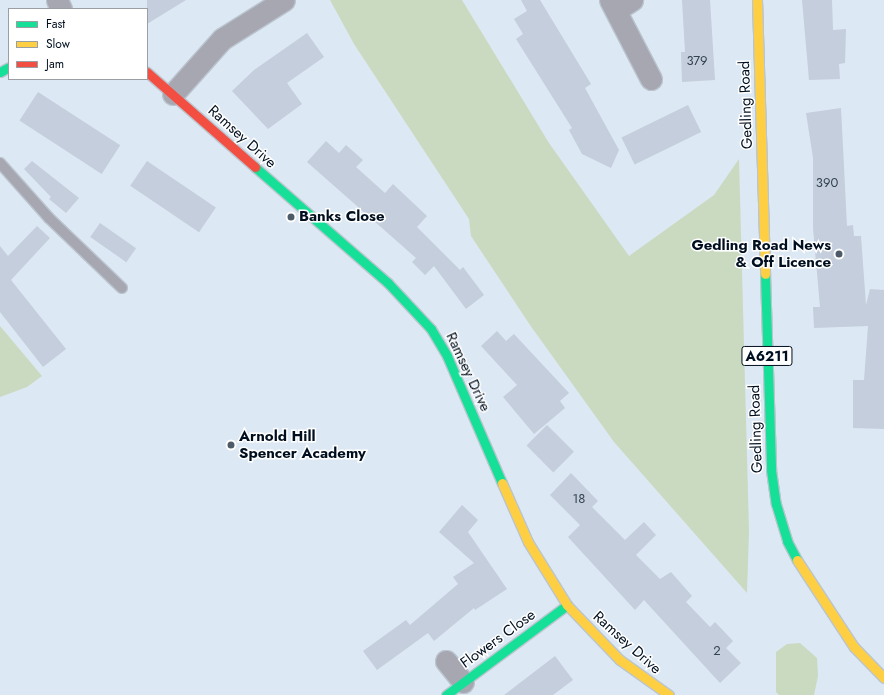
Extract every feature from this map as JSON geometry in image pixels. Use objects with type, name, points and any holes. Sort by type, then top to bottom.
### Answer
[{"type":"street","name":"Gedling Road","points":[[757,0],[771,470],[776,504],[787,541],[808,581],[854,647],[884,678]]},
{"type":"street","points":[[173,94],[214,47],[273,2]]},
{"type":"street","points":[[619,3],[651,80]]},
{"type":"street","name":"Ramsey Drive","points":[[148,73],[388,283],[431,329],[447,356],[528,542],[567,605],[620,660],[669,695]]},
{"type":"street","name":"Flowers Close","points":[[446,695],[567,605]]},
{"type":"street","points":[[446,661],[463,682]]},
{"type":"lane","points":[[0,163],[99,273],[122,288]]},
{"type":"green space","points":[[330,0],[462,0],[549,143],[629,256],[714,195],[739,159],[749,531],[747,593],[614,442],[530,325],[471,236],[469,219],[354,44]]},
{"type":"green space","points":[[0,326],[42,376],[27,387],[0,397]]},
{"type":"green space","points":[[800,643],[817,658],[818,676],[814,695],[779,695],[776,692],[776,652],[787,644]]},
{"type":"building","points":[[147,0],[186,0],[148,23]]},
{"type":"building","points":[[521,0],[540,0],[591,84],[585,88],[619,150],[611,168],[582,154],[569,130],[572,128],[516,39],[523,34],[514,19],[527,11]]},
{"type":"building","points":[[682,0],[710,0],[715,80],[682,82],[681,52],[685,52]]},
{"type":"building","points":[[802,0],[832,0],[833,30],[846,29],[845,63],[839,64],[840,79],[809,80]]},
{"type":"building","points":[[307,33],[324,57],[287,83],[302,104],[268,129],[232,91],[254,70]]},
{"type":"building","points":[[38,92],[120,145],[102,174],[19,121]]},
{"type":"building","points":[[688,105],[701,132],[635,164],[621,137]]},
{"type":"building","points":[[841,108],[847,226],[853,225],[854,236],[861,236],[866,305],[870,289],[884,290],[884,429],[853,428],[853,380],[864,380],[868,326],[814,328],[813,307],[820,307],[813,228],[813,158],[806,113]]},
{"type":"building","points":[[326,141],[339,153],[346,145],[363,160],[356,167],[385,193],[393,184],[427,216],[417,227],[460,270],[463,267],[484,295],[466,309],[434,266],[425,275],[412,262],[416,258],[307,162]]},
{"type":"building","points":[[32,161],[79,198],[66,213],[49,199],[51,197],[24,169]]},
{"type":"building","points":[[147,161],[216,207],[199,232],[130,186]]},
{"type":"building","points":[[100,223],[136,248],[126,262],[90,237]]},
{"type":"building","points":[[37,226],[50,238],[11,280],[66,349],[43,367],[0,312],[0,246],[8,256]]},
{"type":"building","points":[[497,331],[506,341],[514,334],[569,393],[560,401],[565,408],[534,434],[503,397],[517,385],[481,346]]},
{"type":"building","points":[[547,425],[574,452],[553,472],[526,446]]},
{"type":"building","points":[[571,473],[598,501],[592,507],[625,540],[644,522],[656,535],[636,555],[660,579],[671,572],[692,596],[686,602],[710,627],[715,622],[733,641],[726,648],[741,663],[720,683],[644,600],[635,610],[568,537],[580,525],[550,495]]},
{"type":"building","points":[[462,505],[478,520],[468,532],[507,589],[475,610],[474,608],[434,641],[428,633],[377,670],[363,651],[406,620],[410,625],[458,584],[453,577],[474,563],[439,532]]},
{"type":"building","points":[[555,656],[573,680],[553,695],[504,695]]},
{"type":"traffic: fast","points":[[0,72],[8,68]]},
{"type":"traffic: fast","points":[[255,167],[388,283],[431,329],[447,356],[502,483]]},
{"type":"traffic: fast","points":[[765,274],[771,470],[776,504],[787,541],[797,560]]},
{"type":"traffic: fast","points":[[446,695],[567,605]]},
{"type":"traffic: slow","points":[[757,0],[765,274]]},
{"type":"traffic: slow","points":[[502,483],[528,542],[567,605],[620,660],[669,695]]},
{"type":"traffic: slow","points":[[797,560],[854,647],[884,678]]},
{"type":"traffic: jam","points":[[148,73],[255,167]]},
{"type":"place","name":"Banks Close","points":[[291,217]]},
{"type":"place","name":"Gedling Road News & Off Licence","points":[[839,254]]},
{"type":"place","name":"Arnold Hill Spencer Academy","points":[[231,445]]}]
